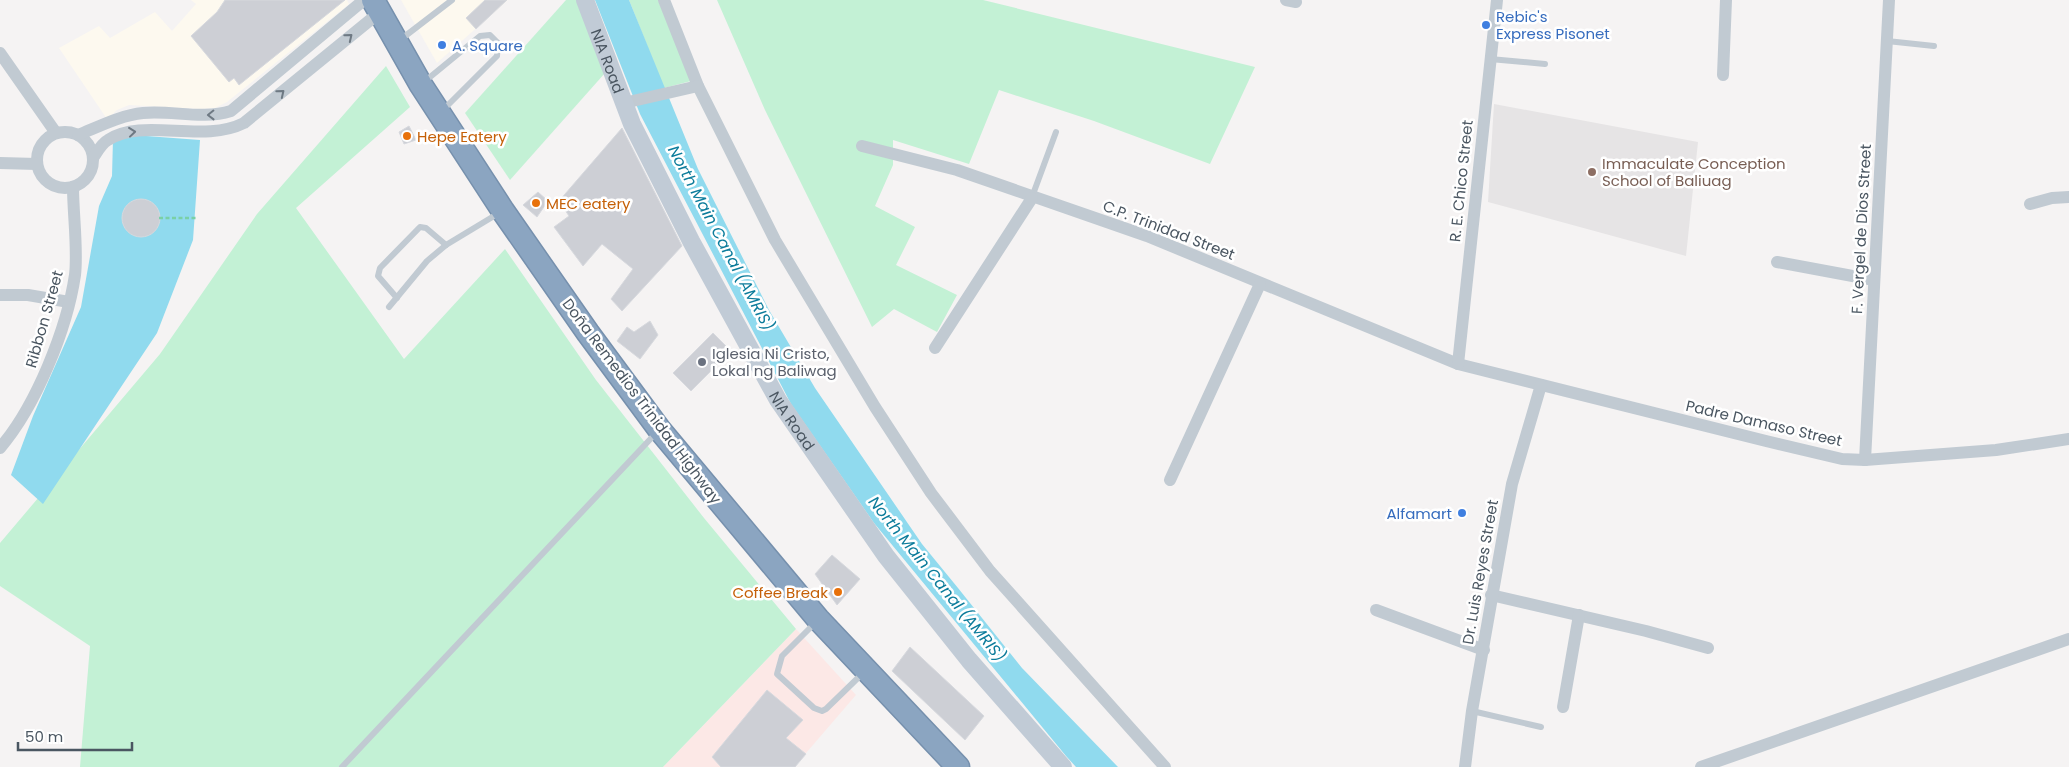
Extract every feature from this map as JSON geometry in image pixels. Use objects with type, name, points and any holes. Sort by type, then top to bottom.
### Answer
[{"type":"highway","name":"Doña Remedios Trinidad Highway","points":[[372,4],[397,42],[421,85],[503,210],[588,333],[659,430],[818,619],[955,766]]},
{"type":"street","name":"NIA Road","points":[[585,0],[630,102],[632,124],[691,241],[778,400],[886,556],[969,660],[1064,767]]},
{"type":"street","points":[[664,0],[698,86],[775,240],[875,408],[931,493],[990,572],[1165,767]]},
{"type":"street","name":"R. E. Chico Street","points":[[1458,364],[1497,0]]},
{"type":"street","points":[[1723,75],[1726,0]]},
{"type":"street","name":"F. Vergel de Dios Street","points":[[1866,460],[1889,0]]},
{"type":"street","points":[[78,134],[129,114],[145,112],[217,115],[231,111],[372,4]]},
{"type":"street","points":[[93,158],[85,140],[78,134],[68,132],[56,133],[44,141],[39,149],[37,164],[41,175],[47,182],[64,188],[73,187],[88,176],[93,158],[106,140],[126,132],[208,132],[229,130],[244,123],[372,4]]},
{"type":"street","points":[[0,53],[56,133]]},
{"type":"street","points":[[630,102],[698,86]]},
{"type":"street","name":"C.P. Trinidad Street","points":[[862,146],[957,170],[1032,198],[1147,236],[1458,364]]},
{"type":"street","points":[[0,163],[37,164]]},
{"type":"street","name":"Ribbon Street","points":[[0,448],[11,435],[44,378],[69,302],[75,273],[73,187]]},
{"type":"street","points":[[2030,204],[2052,198],[2069,197]]},
{"type":"street","points":[[935,348],[1032,198]]},
{"type":"street","points":[[1777,262],[1874,280]]},
{"type":"street","points":[[1170,480],[1260,284]]},
{"type":"street","points":[[0,295],[28,295],[69,302]]},
{"type":"street","name":"Padre Damaso Street","points":[[1458,364],[1842,458],[1866,460],[1996,450],[2069,439]]},
{"type":"street","name":"Dr. Luis Reyes Street","points":[[1465,767],[1491,595],[1512,484],[1541,385]]},
{"type":"street","points":[[1491,595],[1646,631],[1708,648]]},
{"type":"street","points":[[1376,610],[1484,650]]},
{"type":"street","points":[[1563,707],[1579,615]]},
{"type":"street","points":[[1701,767],[2069,639]]},
{"type":"lane","points":[[397,42],[452,0]]},
{"type":"lane","points":[[421,85],[480,36],[490,35],[498,43],[497,56],[440,113]]},
{"type":"lane","points":[[1887,41],[1934,46]]},
{"type":"lane","points":[[1490,58],[1545,64]]},
{"type":"lane","points":[[1032,198],[1056,132]]},
{"type":"lane","points":[[389,307],[427,262],[446,245],[503,210]]},
{"type":"lane","points":[[397,298],[378,276],[380,268],[420,227],[426,228],[446,245]]},
{"type":"lane","points":[[342,767],[659,430]]},
{"type":"lane","points":[[818,619],[782,656],[777,674],[814,708],[822,711],[866,670]]},
{"type":"lane","points":[[1472,711],[1541,727]]},
{"type":"path","points":[[159,218],[198,218]]},
{"type":"shaded area","points":[[191,0],[347,0],[349,4],[227,102],[215,108],[200,109],[129,105],[117,110],[107,119],[59,48],[99,26],[110,38],[155,12],[172,31],[196,4]]},
{"type":"shaded area","name":"A. Square","points":[[401,0],[508,0],[437,63]]},
{"type":"shaded area","name":"Immaculate Conception School of Baliuag","points":[[1494,104],[1698,142],[1686,256],[1488,202]]},
{"type":"shaded area","points":[[796,629],[856,695],[794,767],[663,767]]},
{"type":"green space","points":[[566,0],[577,0],[605,73],[510,180],[465,113]]},
{"type":"green space","points":[[629,0],[658,0],[691,81],[664,88]]},
{"type":"green space","points":[[717,0],[983,0],[1255,67],[1210,164],[1094,121],[999,90],[969,164],[893,140],[893,165],[875,206],[915,227],[896,265],[957,295],[937,332],[894,309],[872,327],[765,110]]},
{"type":"green space","points":[[386,66],[410,107],[296,208],[404,359],[505,249],[596,380],[704,518],[796,629],[663,767],[80,767],[90,646],[0,586],[0,543],[160,354],[257,214]]},
{"type":"water","name":"North Main Canal (AMRIS)","points":[[595,0],[629,0],[698,169],[769,310],[815,388],[922,544],[1022,668],[1118,767],[1076,767],[1066,756],[874,523],[791,404],[640,114]]},
{"type":"water","points":[[133,135],[200,140],[193,240],[157,333],[43,504],[11,475],[33,416],[81,307],[99,206],[112,176],[113,139]]},
{"type":"building","points":[[225,0],[345,0],[239,85],[234,78],[229,82],[191,36],[217,12]]},
{"type":"building","points":[[485,0],[507,0],[476,29],[466,18]]},
{"type":"building","name":"Hepe Eatery","points":[[409,126],[416,140],[404,144],[399,132]]},
{"type":"building","points":[[622,128],[682,246],[622,311],[611,299],[633,269],[602,244],[583,266],[554,227],[569,216],[559,201]]},
{"type":"building","name":"MEC eatery","points":[[538,192],[548,201],[537,217],[523,205]]},
{"type":"building","points":[[141,199],[154,205],[160,218],[154,231],[141,237],[128,231],[122,218],[128,205]]},
{"type":"building","points":[[650,321],[658,335],[640,359],[617,341],[627,327],[634,332]]},
{"type":"building","name":"Iglesia Ni Cristo, Lokal ng Baliwag","points":[[713,333],[731,351],[691,391],[673,373]]},
{"type":"building","name":"Coffee Break","points":[[832,555],[860,579],[837,605],[815,574]]},
{"type":"building","points":[[910,647],[984,716],[965,740],[892,671]]},
{"type":"building","points":[[767,690],[803,720],[786,738],[806,754],[795,767],[721,767],[712,757]]},
{"type":"place","name":"Rebic's Express Pisonet","points":[[1486,25]]},
{"type":"place","name":"A. Square","points":[[442,45]]},
{"type":"place","name":"Hepe Eatery","points":[[407,136]]},
{"type":"place","name":"Immaculate Conception School of Baliuag","points":[[1592,172]]},
{"type":"place","name":"MEC eatery","points":[[536,203]]},
{"type":"place","name":"Iglesia Ni Cristo, Lokal ng Baliwag","points":[[702,362]]},
{"type":"place","name":"Alfamart","points":[[1462,513]]},
{"type":"place","name":"Coffee Break","points":[[838,592]]}]
